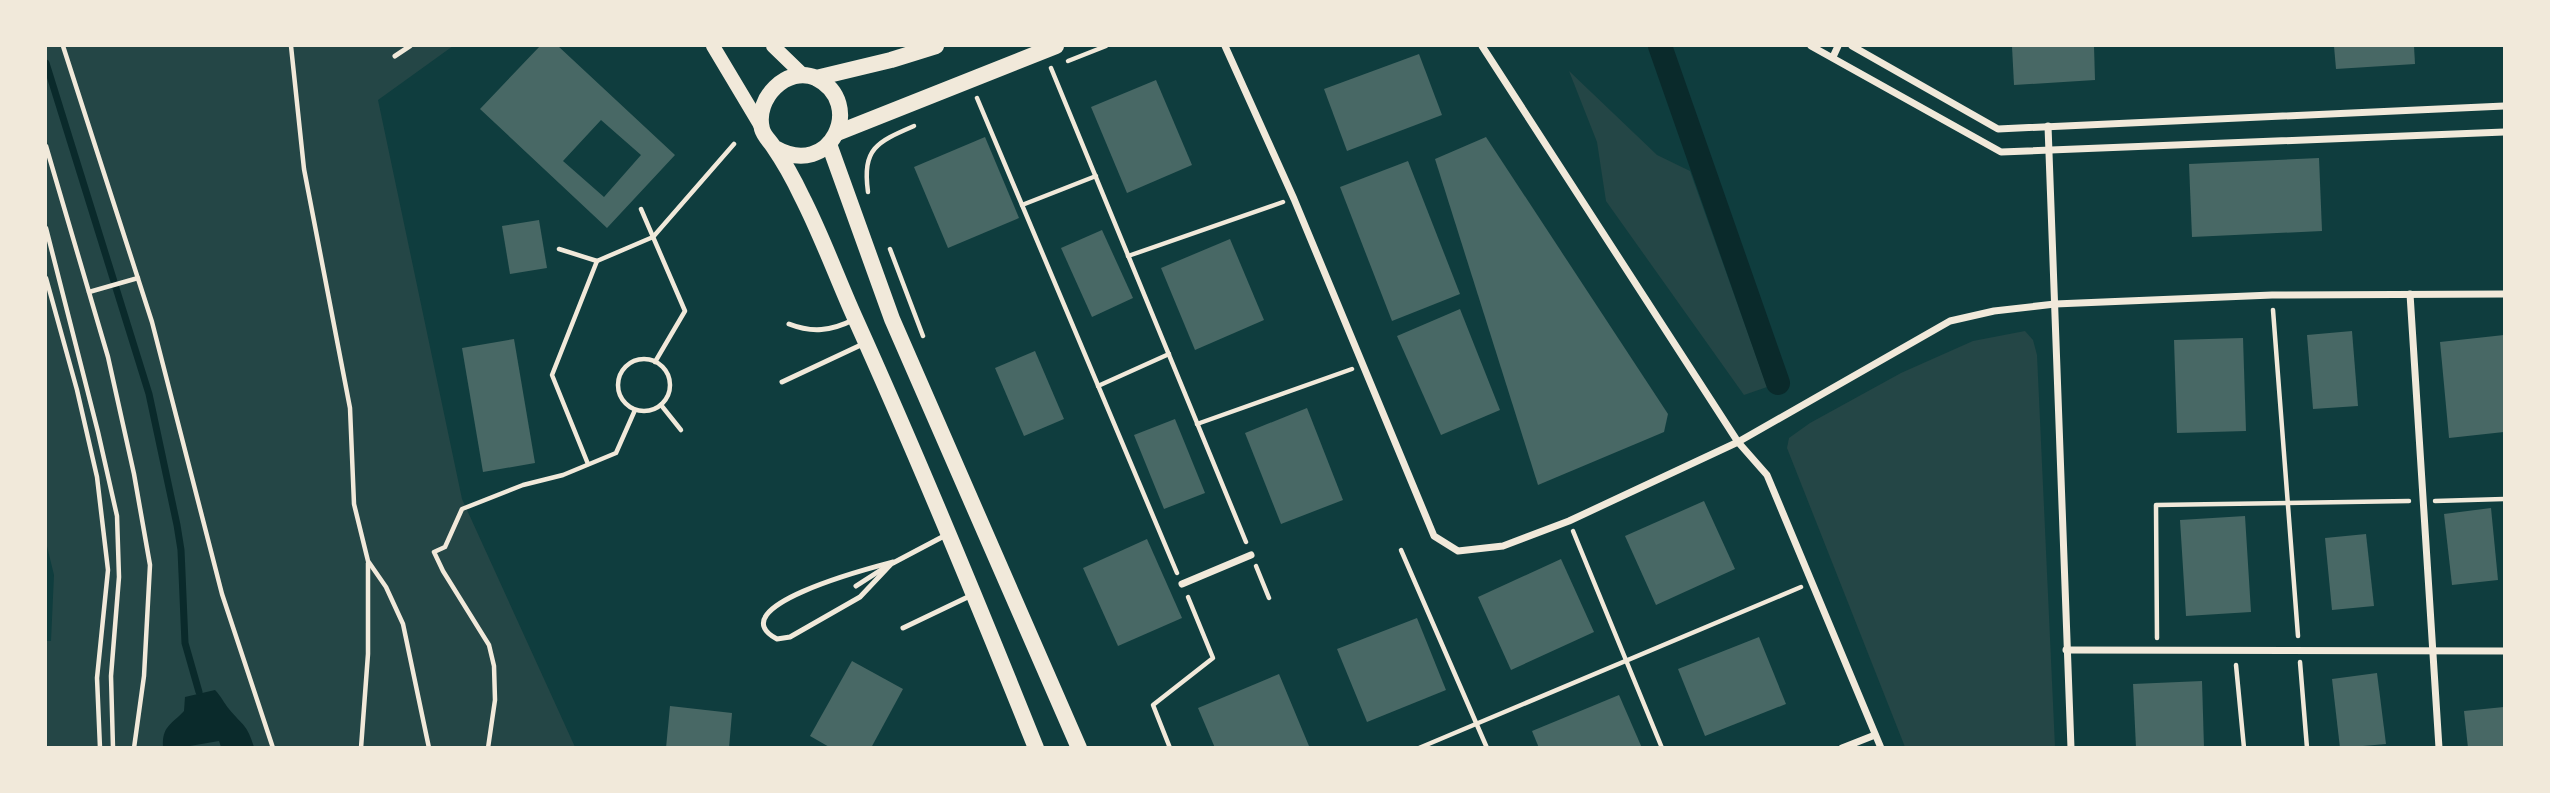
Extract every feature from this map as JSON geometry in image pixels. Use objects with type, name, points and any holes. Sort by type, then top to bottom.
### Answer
[{"type":"main road","points":[[713,46],[803,197],[949,533],[1036,747]]},
{"type":"main road","points":[[774,46],[835,96],[840,121],[833,139],[892,319],[1079,747]]},
{"type":"main road","points":[[762,128],[764,102],[779,83],[891,60],[936,46]]},
{"type":"main road","points":[[775,148],[797,156],[809,156],[833,139],[1056,46]]},
{"type":"street","points":[[1225,46],[1294,199],[1434,536],[1458,551],[1503,546],[1569,521],[1738,442],[1950,321],[1994,311],[2055,304],[2272,295],[2504,294]]},
{"type":"street","points":[[1482,46],[1738,442],[1767,475],[1881,747]]},
{"type":"street","points":[[1811,46],[2001,152],[2504,132]]},
{"type":"street","points":[[1833,58],[1838,46]]},
{"type":"street","points":[[1852,46],[1998,129],[2504,106]]},
{"type":"street","points":[[2048,127],[2071,747]]},
{"type":"street","points":[[2410,294],[2439,747]]},
{"type":"street","points":[[1182,584],[1251,555]]},
{"type":"street","points":[[2066,650],[2504,651]]},
{"type":"street","points":[[1842,747],[1875,735]]},
{"type":"lane","points":[[395,56],[410,46]]},
{"type":"lane","points":[[789,324],[801,329],[819,331],[836,328],[856,319]]},
{"type":"lane","points":[[782,382],[866,342]]},
{"type":"lane","points":[[856,586],[893,562],[949,533]]},
{"type":"lane","points":[[893,562],[860,597],[790,637],[777,639],[766,632],[763,624],[765,614],[776,605],[841,576],[893,562]]},
{"type":"lane","points":[[903,628],[974,594]]},
{"type":"path","points":[[63,46],[138,278],[200,503],[222,594],[273,747]]},
{"type":"path","points":[[291,46],[303,169],[350,408],[354,504],[368,561],[368,654],[360,747]]},
{"type":"path","points":[[1039,73],[1105,46]]},
{"type":"path","points":[[1051,68],[1269,598]]},
{"type":"path","points":[[965,104],[989,93]]},
{"type":"path","points":[[977,99],[1213,658],[1153,705],[1170,747]]},
{"type":"path","points":[[873,204],[868,191],[865,165],[883,139],[918,124]]},
{"type":"path","points":[[559,250],[597,261],[653,237],[734,144]]},
{"type":"path","points":[[46,146],[111,370],[134,474],[150,565],[144,676],[134,747]]},
{"type":"path","points":[[1022,205],[1096,176]]},
{"type":"path","points":[[1128,256],[1294,199]]},
{"type":"path","points":[[641,209],[685,311],[655,362]]},
{"type":"path","points":[[46,228],[117,516],[119,577],[111,676],[113,747]]},
{"type":"path","points":[[888,243],[927,347]]},
{"type":"path","points":[[588,464],[552,375],[597,261]]},
{"type":"path","points":[[46,278],[77,390],[97,477],[108,570],[97,678],[100,747]]},
{"type":"path","points":[[89,292],[138,278]]},
{"type":"path","points":[[2272,295],[2307,747]]},
{"type":"path","points":[[1098,386],[1168,354]]},
{"type":"path","points":[[640,359],[655,362],[667,373],[669,381],[666,398],[661,405],[644,411],[635,410],[621,399],[618,390],[621,373],[626,366],[640,359]]},
{"type":"path","points":[[1197,424],[1362,365]]},
{"type":"path","points":[[661,405],[681,430]]},
{"type":"path","points":[[488,747],[495,700],[494,666],[489,645],[443,571],[435,552],[445,547],[462,509],[523,485],[564,475],[616,453],[635,410]]},
{"type":"path","points":[[2158,651],[2156,505],[2504,499]]},
{"type":"path","points":[[1569,521],[1662,747]]},
{"type":"path","points":[[1401,550],[1487,747]]},
{"type":"path","points":[[368,561],[386,587],[403,624],[429,747]]},
{"type":"path","points":[[1419,747],[1812,582]]},
{"type":"path","points":[[2234,651],[2244,747]]},
{"type":"shaded area","points":[[46,46],[453,46],[378,100],[462,499],[575,747],[46,747],[46,641],[51,641],[54,575],[46,542]]},
{"type":"shaded area","points":[[1569,71],[1657,155],[1690,171],[1767,387],[1744,395],[1606,201],[1597,142]]},
{"type":"shaded area","points":[[2025,331],[2033,340],[2037,355],[2055,747],[1905,747],[1787,448],[1789,438],[1810,423],[1901,373],[1973,341]]},
{"type":"shaded area","points":[[215,690],[247,729],[254,747],[221,747],[219,741],[184,747],[163,747],[166,730],[184,711],[185,697]]},
{"type":"building","points":[[540,46],[558,46],[675,155],[607,228],[480,109]],"holes":[[[601,120],[641,155],[604,197],[563,161]]]},
{"type":"building","points":[[2012,46],[2094,46],[2095,80],[2014,85]]},
{"type":"building","points":[[2334,46],[2414,46],[2415,64],[2336,69]]},
{"type":"building","points":[[1419,54],[1442,115],[1347,151],[1324,89]]},
{"type":"building","points":[[1156,80],[1192,165],[1127,193],[1091,107]]},
{"type":"building","points":[[985,137],[1019,218],[948,248],[914,167]]},
{"type":"building","points":[[1486,137],[1668,414],[1664,432],[1538,485],[1435,159]]},
{"type":"building","points":[[2319,158],[2322,231],[2192,237],[2189,164]]},
{"type":"building","points":[[1408,161],[1460,294],[1392,321],[1340,187]]},
{"type":"building","points":[[539,220],[547,268],[510,274],[502,226]]},
{"type":"building","points":[[1102,230],[1133,298],[1092,317],[1061,248]]},
{"type":"building","points":[[1230,239],[1264,320],[1195,350],[1161,268]]},
{"type":"building","points":[[1460,309],[1500,410],[1441,435],[1397,336]]},
{"type":"building","points":[[2352,331],[2358,406],[2313,409],[2307,335]]},
{"type":"building","points":[[2504,335],[2504,432],[2449,438],[2440,342]]},
{"type":"building","points":[[2243,338],[2246,431],[2177,433],[2174,340]]},
{"type":"building","points":[[514,339],[535,463],[483,472],[462,348]]},
{"type":"building","points":[[1035,351],[1064,419],[1024,436],[995,368]]},
{"type":"building","points":[[1307,408],[1343,500],[1281,524],[1245,433]]},
{"type":"building","points":[[1175,419],[1205,493],[1164,509],[1134,435]]},
{"type":"building","points":[[1704,501],[1735,569],[1656,605],[1625,536]]},
{"type":"building","points":[[2491,508],[2498,580],[2452,585],[2444,514]]},
{"type":"building","points":[[2245,516],[2251,612],[2186,616],[2180,520]]},
{"type":"building","points":[[2366,534],[2374,606],[2332,610],[2325,538]]},
{"type":"building","points":[[1147,539],[1182,618],[1118,646],[1083,568]]},
{"type":"building","points":[[1561,559],[1594,632],[1511,670],[1478,597]]},
{"type":"building","points":[[1417,618],[1446,690],[1367,722],[1337,649]]},
{"type":"building","points":[[1759,637],[1786,704],[1705,736],[1678,669]]},
{"type":"building","points":[[852,661],[903,689],[871,748],[831,748],[810,736]]},
{"type":"building","points":[[2377,673],[2386,744],[2340,748],[2332,679]]},
{"type":"building","points":[[1279,674],[1309,746],[1215,748],[1198,708]]},
{"type":"building","points":[[2202,681],[2204,748],[2136,748],[2133,684]]},
{"type":"building","points":[[1619,695],[1642,748],[1539,748],[1532,731]]},
{"type":"building","points":[[670,706],[732,713],[729,748],[666,748]]},
{"type":"building","points":[[2504,707],[2504,748],[2468,748],[2464,711]]},
{"type":"waterway","points":[[1660,46],[1778,383]]},
{"type":"waterway","points":[[46,63],[149,394],[177,525],[181,550],[185,643],[199,692]]}]
